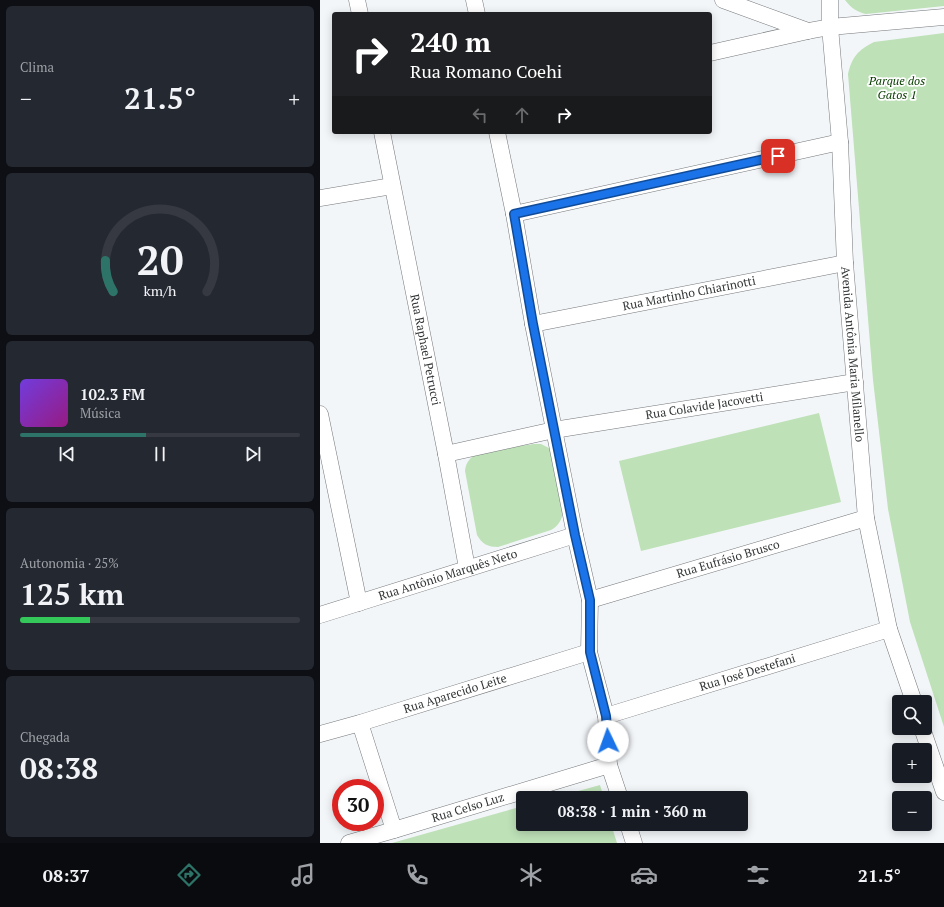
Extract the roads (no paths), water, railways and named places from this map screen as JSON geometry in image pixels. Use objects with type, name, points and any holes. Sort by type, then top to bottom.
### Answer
[{"type":"street","points":[[357,0],[360,12]]},
{"type":"street","points":[[474,0],[477,12]]},
{"type":"street","points":[[723,0],[808,31]]},
{"type":"street","name":"Avenida Antônia Maria Milanello","points":[[830,0],[830,27],[840,142],[845,263],[866,518],[889,629],[912,695]]},
{"type":"street","points":[[712,53],[830,27],[944,17]]},
{"type":"street","name":"Rua Raphael Petrucci","points":[[382,134],[446,454],[467,568]]},
{"type":"street","points":[[497,134],[514,214],[533,324],[554,430],[575,535],[590,600],[590,652],[606,716],[609,765],[618,791]]},
{"type":"street","points":[[514,214],[840,142]]},
{"type":"street","points":[[320,198],[392,186]]},
{"type":"street","name":"Rua Martinho Chiarinotti","points":[[533,324],[845,263]]},
{"type":"street","name":"Rua Colavide Jacovetti","points":[[446,454],[554,430],[856,382]]},
{"type":"street","points":[[320,414],[359,603]]},
{"type":"street","name":"Rua Eufrásio Brusco","points":[[590,600],[866,518]]},
{"type":"street","name":"Rua Antônio Marquês Neto","points":[[320,615],[575,535]]},
{"type":"street","name":"Rua José Destefani","points":[[606,716],[889,629]]},
{"type":"street","name":"Rua Aparecido Leite","points":[[320,734],[590,652]]},
{"type":"street","points":[[360,723],[394,830]]},
{"type":"street","points":[[924,735],[944,792]]},
{"type":"street","name":"Rua Celso Luz","points":[[349,843],[609,765]]},
{"type":"street","points":[[630,831],[634,843]]},
{"type":"park label","name":"Parque dos Gatos 1","points":[[897,88]]}]
